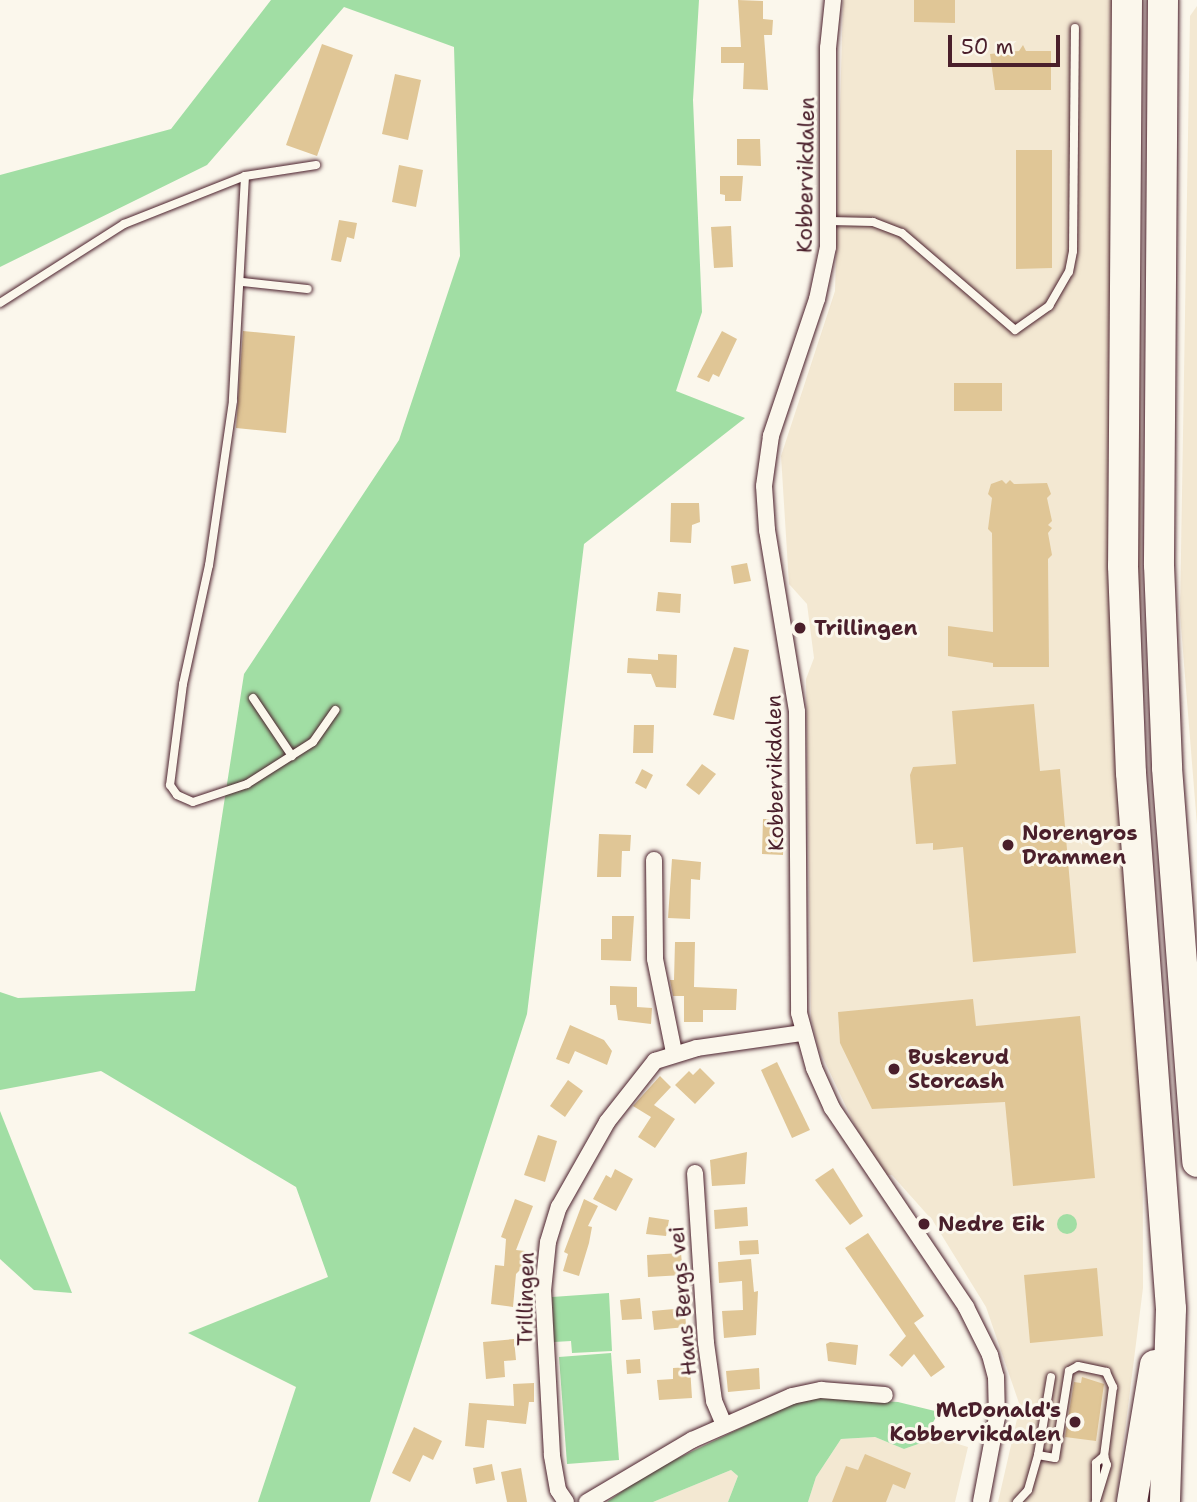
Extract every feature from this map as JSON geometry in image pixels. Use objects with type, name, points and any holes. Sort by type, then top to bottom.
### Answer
[{"type":"highway","points":[[1127,0],[1123,566],[1131,773],[1165,1221],[1171,1389],[1165,1502]]},
{"type":"highway","points":[[1164,0],[1159,565],[1167,768],[1197,1162]]},
{"type":"highway","points":[[1162,71],[1173,0]]},
{"type":"highway","points":[[1132,1502],[1157,1350],[1165,1221]]},
{"type":"street","name":"Kobbervikdalen","points":[[833,0],[828,48],[830,221],[823,276],[771,436],[764,486],[767,530],[797,712],[797,967],[802,1033],[832,1108],[966,1307],[990,1355],[996,1377],[997,1418],[981,1502]]},
{"type":"street","points":[[654,860],[655,959],[674,1052]]},
{"type":"street","name":"Trillingen","points":[[566,1502],[558,1490],[552,1455],[543,1292],[548,1242],[559,1207],[601,1130],[646,1069],[674,1052],[802,1033]]},
{"type":"street","name":"Hans Bergs vei","points":[[695,1173],[706,1343],[714,1401],[723,1424]]},
{"type":"street","points":[[587,1502],[723,1424],[807,1391],[885,1395]]},
{"type":"lane","points":[[830,221],[866,221],[902,233],[1014,330],[1049,306],[1069,272],[1073,251],[1075,28]]},
{"type":"lane","points":[[0,303],[124,224],[246,176],[316,165]]},
{"type":"lane","points":[[246,176],[242,282],[220,501],[168,777],[177,795],[200,801],[247,784],[292,756],[326,730],[335,710]]},
{"type":"lane","points":[[242,282],[308,289]]},
{"type":"lane","points":[[253,698],[292,756]]},
{"type":"lane","points":[[1038,1455],[1055,1458],[1069,1371],[1078,1366],[1106,1372],[1113,1387],[1104,1456],[1103,1488],[1096,1500]]},
{"type":"lane","points":[[1017,1502],[1028,1490],[1038,1455],[1051,1377]]},
{"type":"lane","points":[[1043,1424],[1061,1414]]},
{"type":"shaded area","points":[[843,0],[1140,0],[1143,1288],[1116,1502],[998,1502],[1020,1406],[986,1307],[933,1221],[892,1175],[885,1175],[865,1147],[818,1047],[811,1017],[806,679],[814,658],[807,604],[789,584],[781,456],[835,291]]},
{"type":"shaded area","points":[[1197,6],[1197,825],[1180,614],[1190,16]]},
{"type":"shaded area","points":[[925,1434],[968,1447],[955,1502],[808,1502],[816,1477],[841,1439],[875,1437],[904,1449],[921,1443]]},
{"type":"shaded area","points":[[731,1470],[738,1476],[728,1502],[653,1502]]},
{"type":"green space","points":[[271,0],[699,0],[693,100],[702,312],[676,391],[745,418],[584,544],[527,1014],[370,1502],[258,1502],[296,1387],[188,1333],[328,1277],[296,1187],[101,1071],[0,1090],[0,992],[18,998],[195,991],[244,674],[399,440],[460,256],[454,47],[344,7],[207,165],[0,267],[0,175],[171,129]]},
{"type":"green space","points":[[0,1111],[72,1293],[34,1290],[0,1259]]},
{"type":"green space","points":[[1067,1214],[1074,1217],[1077,1224],[1074,1231],[1067,1234],[1060,1231],[1057,1224],[1060,1217]]},
{"type":"green space","points":[[609,1293],[612,1351],[572,1353],[571,1341],[554,1342],[552,1297]]},
{"type":"green space","points":[[611,1353],[619,1460],[567,1464],[559,1357]]},
{"type":"green space","points":[[808,1396],[898,1402],[939,1412],[921,1443],[904,1449],[875,1437],[841,1439],[816,1477],[808,1502],[728,1502],[738,1476],[731,1470],[653,1502],[607,1502],[649,1472]]},
{"type":"building","points":[[738,0],[763,1],[763,19],[773,20],[772,35],[764,35],[768,90],[743,89],[744,63],[721,63],[721,47],[741,47]]},
{"type":"building","points":[[914,0],[955,0],[955,23],[914,22]]},
{"type":"building","points":[[322,44],[353,55],[317,156],[286,145]]},
{"type":"building","points":[[1023,45],[1026,51],[1051,51],[1051,90],[995,90],[990,54],[1019,51]]},
{"type":"building","points":[[395,74],[421,80],[408,140],[382,134]]},
{"type":"building","points":[[737,139],[760,139],[761,166],[737,165]]},
{"type":"building","points":[[1016,150],[1052,150],[1052,268],[1016,269]]},
{"type":"building","points":[[399,165],[423,170],[416,207],[392,202]]},
{"type":"building","points":[[720,176],[743,176],[741,201],[725,201],[725,195],[720,194]]},
{"type":"building","points":[[339,220],[357,223],[354,239],[347,237],[341,262],[331,260]]},
{"type":"building","points":[[731,226],[733,267],[714,268],[711,227]]},
{"type":"building","points":[[243,331],[295,336],[286,433],[236,428]]},
{"type":"building","points":[[722,331],[737,339],[719,377],[713,374],[709,382],[697,377]]},
{"type":"building","points":[[954,383],[1002,383],[1002,411],[954,411]]},
{"type":"building","points":[[1002,480],[1006,484],[1010,480],[1014,484],[1047,483],[1051,494],[1047,498],[1052,521],[1048,525],[1052,528],[1048,533],[1052,555],[1048,559],[1049,667],[993,667],[993,663],[948,656],[948,626],[993,632],[992,533],[988,529],[992,498],[988,494],[991,484]]},
{"type":"building","points":[[671,503],[699,503],[700,522],[692,525],[691,543],[670,542]]},
{"type":"building","points":[[747,563],[751,581],[734,584],[731,566]]},
{"type":"building","points":[[658,592],[681,594],[680,613],[656,611]]},
{"type":"building","points":[[734,647],[749,650],[734,720],[713,715]]},
{"type":"building","points":[[658,654],[677,655],[676,688],[656,687],[651,674],[627,673],[628,658],[658,660]]},
{"type":"building","points":[[1034,704],[1040,771],[1060,769],[1076,953],[973,962],[963,847],[933,850],[933,843],[916,844],[910,775],[913,767],[956,764],[952,711]]},
{"type":"building","points":[[634,725],[654,725],[653,753],[633,753]]},
{"type":"building","points":[[702,764],[716,774],[699,795],[686,785]]},
{"type":"building","points":[[642,769],[653,775],[646,789],[635,783]]},
{"type":"building","points":[[763,819],[784,819],[783,855],[762,854]]},
{"type":"building","points":[[599,834],[631,835],[630,851],[622,851],[621,877],[597,877]]},
{"type":"building","points":[[672,859],[701,862],[700,880],[691,879],[690,919],[668,918]]},
{"type":"building","points":[[612,916],[634,916],[631,961],[601,960],[601,939],[612,939]]},
{"type":"building","points":[[675,942],[695,942],[694,987],[737,989],[736,1010],[703,1010],[703,1022],[684,1022],[684,996],[673,996],[670,980],[674,980]]},
{"type":"building","points":[[610,986],[637,987],[637,1007],[652,1008],[651,1024],[618,1020],[616,1005],[610,1005]]},
{"type":"building","points":[[973,999],[976,1026],[1080,1016],[1095,1178],[1013,1186],[1005,1102],[872,1109],[840,1043],[838,1012]]},
{"type":"building","points":[[570,1025],[604,1040],[612,1051],[607,1065],[575,1051],[569,1064],[556,1059]]},
{"type":"building","points":[[777,1062],[810,1130],[792,1138],[761,1070]]},
{"type":"building","points":[[700,1068],[715,1083],[695,1104],[675,1085],[689,1071],[693,1075]]},
{"type":"building","points":[[660,1076],[671,1087],[654,1105],[675,1119],[655,1148],[638,1137],[651,1117],[633,1106]]},
{"type":"building","points":[[568,1080],[583,1091],[565,1117],[550,1106]]},
{"type":"building","points":[[538,1135],[557,1141],[545,1182],[524,1175]]},
{"type":"building","points":[[747,1152],[745,1184],[712,1186],[710,1160]]},
{"type":"building","points":[[833,1168],[863,1216],[850,1225],[815,1180]]},
{"type":"building","points":[[615,1169],[633,1179],[616,1211],[593,1199],[606,1175],[611,1178]]},
{"type":"building","points":[[515,1199],[533,1206],[516,1250],[525,1251],[523,1267],[516,1274],[513,1307],[491,1304],[495,1265],[504,1266],[506,1239],[501,1237]]},
{"type":"building","points":[[584,1199],[598,1206],[588,1226],[592,1227],[579,1276],[563,1271],[568,1254],[564,1252]]},
{"type":"building","points":[[747,1207],[748,1226],[715,1229],[714,1210]]},
{"type":"building","points":[[649,1217],[669,1220],[666,1236],[646,1234]]},
{"type":"building","points":[[868,1233],[924,1316],[914,1323],[945,1367],[931,1377],[914,1354],[902,1367],[889,1355],[906,1336],[845,1248]]},
{"type":"building","points":[[758,1240],[759,1254],[740,1255],[739,1241]]},
{"type":"building","points":[[681,1253],[683,1275],[648,1277],[647,1255]]},
{"type":"building","points":[[751,1259],[754,1292],[758,1291],[756,1335],[724,1338],[722,1311],[743,1310],[742,1281],[719,1283],[718,1262]]},
{"type":"building","points":[[1097,1268],[1103,1336],[1030,1343],[1024,1275]]},
{"type":"building","points":[[640,1298],[642,1319],[622,1320],[620,1300]]},
{"type":"building","points":[[685,1308],[686,1327],[654,1330],[652,1311]]},
{"type":"building","points":[[514,1339],[516,1360],[504,1361],[505,1377],[486,1379],[483,1342]]},
{"type":"building","points":[[830,1342],[858,1345],[856,1365],[828,1361],[826,1344]]},
{"type":"building","points":[[640,1359],[641,1373],[627,1374],[626,1360]]},
{"type":"building","points":[[690,1367],[692,1398],[659,1400],[657,1380],[673,1379],[673,1368]]},
{"type":"building","points":[[759,1368],[760,1389],[728,1392],[726,1371]]},
{"type":"building","points":[[1082,1377],[1104,1384],[1096,1441],[1065,1437],[1074,1382],[1081,1383]]},
{"type":"building","points":[[534,1383],[534,1402],[529,1402],[526,1424],[487,1420],[484,1448],[465,1446],[469,1403],[514,1406],[513,1384]]},
{"type":"building","points":[[414,1427],[442,1441],[433,1460],[423,1455],[410,1482],[392,1473]]},
{"type":"building","points":[[865,1454],[911,1473],[905,1489],[893,1484],[886,1502],[832,1502],[846,1466],[858,1470]]},
{"type":"building","points":[[492,1464],[495,1480],[476,1484],[473,1468]]},
{"type":"building","points":[[521,1468],[527,1502],[507,1502],[501,1472]]},
{"type":"place","name":"Trillingen","points":[[800,628]]},
{"type":"place","name":"Norengros Drammen","points":[[1008,845]]},
{"type":"place","name":"Buskerud Storcash","points":[[894,1069]]},
{"type":"place","name":"Nedre Eik","points":[[924,1224]]},
{"type":"place","name":"McDonald's Kobbervikdalen","points":[[1075,1422]]}]
